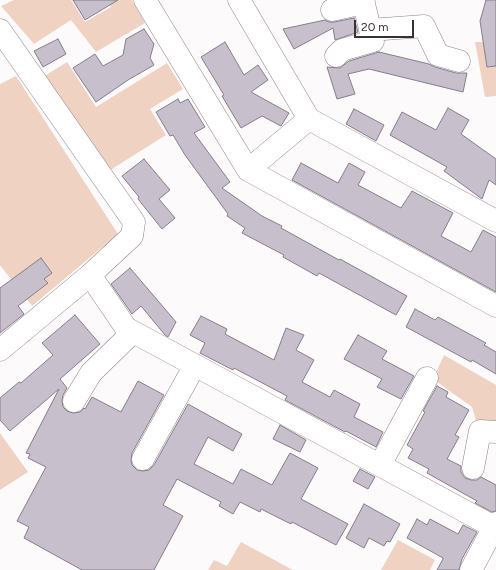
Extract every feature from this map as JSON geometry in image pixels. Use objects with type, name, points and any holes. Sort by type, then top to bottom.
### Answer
[{"type":"street","points":[[145,0],[248,170],[496,306]]},
{"type":"street","points":[[239,0],[309,119],[496,221]]},
{"type":"street","points":[[332,10],[363,1],[373,41],[342,50],[336,56]]},
{"type":"street","points":[[370,30],[424,26],[438,55],[459,62]]},
{"type":"street","points":[[0,30],[134,222],[132,236],[90,275],[0,350]]},
{"type":"street","points":[[248,170],[309,119]]},
{"type":"street","points":[[90,275],[126,328],[380,465],[495,525],[471,570]]},
{"type":"street","points":[[74,401],[91,373],[133,332]]},
{"type":"street","points":[[144,459],[195,365]]},
{"type":"street","points":[[380,465],[426,378]]},
{"type":"street","points":[[473,468],[480,431],[496,432]]},
{"type":"shaded area","points":[[14,0],[71,0],[85,22],[111,7],[107,0],[132,0],[145,23],[96,52],[71,20],[34,44],[1,6]]},
{"type":"shaded area","points":[[475,42],[496,42],[496,96],[485,97]]},
{"type":"shaded area","points":[[67,62],[96,107],[167,63],[183,89],[150,109],[166,135],[104,174],[43,77]]},
{"type":"shaded area","points":[[16,76],[118,234],[32,306],[0,265],[0,84]]},
{"type":"shaded area","points":[[444,355],[496,385],[496,428],[478,427],[472,407],[433,379]]},
{"type":"shaded area","points":[[0,433],[28,472],[0,490]]},
{"type":"shaded area","points":[[398,540],[435,560],[430,570],[381,570]]},
{"type":"shaded area","points":[[241,542],[293,570],[208,570],[214,560],[227,566]]},
{"type":"building","points":[[73,0],[118,0],[85,20]]},
{"type":"building","points":[[486,0],[496,0],[496,66],[487,67],[480,21]]},
{"type":"building","points":[[354,18],[358,32],[335,40],[333,28],[294,49],[283,29],[325,20],[334,22]]},
{"type":"building","points":[[144,29],[154,44],[150,58],[154,65],[128,80],[96,102],[73,68],[95,54],[103,66],[123,55],[126,39]]},
{"type":"building","points":[[58,39],[66,54],[43,67],[34,51]]},
{"type":"building","points":[[225,42],[244,75],[258,65],[268,80],[251,92],[289,113],[281,126],[262,116],[241,128],[222,96],[224,95],[201,57]]},
{"type":"building","points":[[379,52],[429,64],[456,73],[467,73],[463,92],[369,69],[348,74],[355,94],[337,99],[327,67],[340,68],[349,61]]},
{"type":"building","points":[[178,99],[180,103],[188,99],[205,127],[194,133],[230,182],[222,188],[262,216],[282,226],[281,228],[407,296],[396,315],[319,273],[317,276],[283,257],[284,255],[242,233],[245,228],[227,216],[228,214],[185,155],[173,135],[170,136],[156,112]]},
{"type":"building","points":[[448,108],[469,120],[461,134],[496,159],[496,185],[489,180],[482,199],[444,171],[447,167],[390,135],[402,112],[436,130]]},
{"type":"building","points":[[354,109],[384,125],[376,141],[346,124]]},
{"type":"building","points":[[144,159],[170,190],[159,199],[175,218],[162,229],[122,176]]},
{"type":"building","points":[[301,163],[338,183],[349,163],[365,172],[358,185],[401,208],[412,191],[453,213],[441,236],[471,252],[483,230],[496,237],[496,292],[292,180]]},
{"type":"building","points":[[41,258],[52,273],[44,279],[48,283],[18,306],[24,314],[0,333],[0,288]]},
{"type":"building","points":[[130,268],[176,322],[168,337],[141,306],[132,314],[111,284]]},
{"type":"building","points":[[415,309],[435,320],[438,317],[486,343],[484,345],[496,352],[496,374],[472,360],[471,362],[406,327]]},
{"type":"building","points":[[75,315],[100,344],[60,379],[67,388],[63,395],[62,401],[63,407],[67,411],[73,413],[80,412],[84,408],[85,409],[92,397],[121,412],[138,381],[164,395],[132,453],[132,465],[137,470],[149,470],[154,465],[188,404],[242,434],[233,451],[208,437],[194,464],[233,484],[241,469],[272,485],[290,453],[318,468],[301,499],[348,524],[336,545],[292,522],[291,524],[261,509],[260,512],[240,502],[233,514],[219,506],[221,502],[177,479],[163,505],[183,516],[154,570],[82,570],[24,538],[29,527],[17,521],[46,467],[28,458],[30,454],[26,453],[59,389],[10,431],[0,420],[0,398],[19,382],[21,383],[53,355],[42,343]]},
{"type":"building","points":[[201,316],[227,329],[225,334],[274,360],[286,328],[304,335],[296,350],[314,360],[302,382],[330,397],[334,390],[360,404],[354,417],[383,432],[376,447],[285,400],[287,396],[234,368],[233,370],[200,353],[205,343],[190,335]]},
{"type":"building","points":[[358,335],[387,351],[382,359],[414,376],[401,399],[377,387],[382,379],[344,359]]},
{"type":"building","points":[[437,386],[448,392],[446,397],[469,410],[455,435],[459,437],[447,459],[461,466],[461,472],[465,478],[477,480],[481,477],[496,485],[496,511],[492,512],[475,503],[477,501],[427,473],[429,469],[408,458],[413,449],[407,445]]},
{"type":"building","points":[[280,425],[306,440],[300,452],[273,439]]},
{"type":"building","points":[[360,469],[375,477],[368,489],[353,481]]},
{"type":"building","points":[[364,504],[400,524],[390,542],[387,541],[384,546],[369,538],[364,548],[346,538]]},
{"type":"building","points":[[417,519],[427,525],[430,519],[458,534],[463,525],[477,532],[462,559],[459,570],[437,570],[443,558],[407,538]]}]
